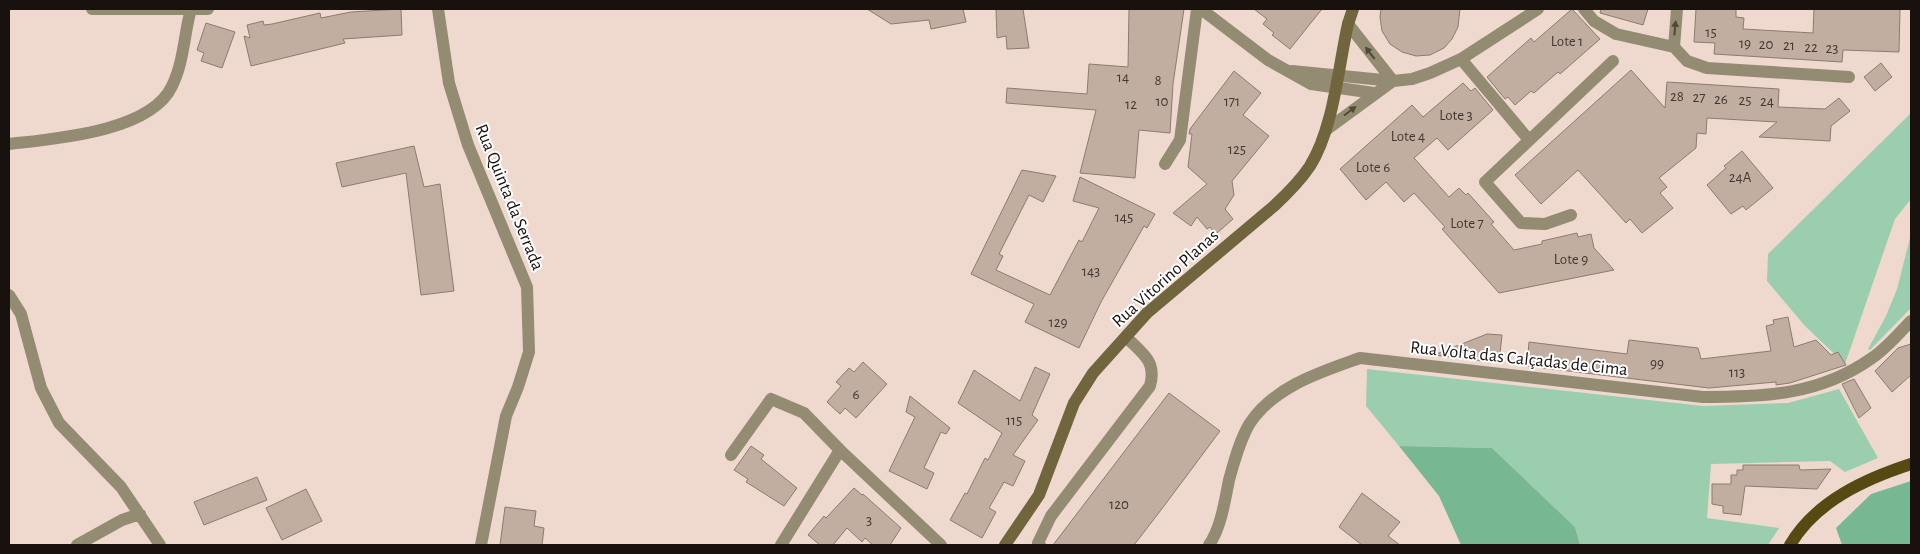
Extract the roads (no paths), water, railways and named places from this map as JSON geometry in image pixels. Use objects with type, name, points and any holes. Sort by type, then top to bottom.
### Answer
[{"type":"main road","points":[[1790,545],[1819,511],[1848,489],[1886,472],[1911,464]]},
{"type":"street","points":[[92,9],[208,9]]},
{"type":"street","points":[[9,144],[84,135],[116,125],[150,110],[172,88],[184,50],[191,9]]},
{"type":"street","name":"Rua Quinta da Serrada","points":[[438,9],[449,83],[468,145],[527,287],[528,352],[518,387],[506,416],[481,545]]},
{"type":"street","points":[[1165,164],[1180,140],[1199,9],[1268,60],[1311,84],[1374,93]]},
{"type":"street","name":"Rua Vitorino Planas","points":[[1005,545],[1039,495],[1074,403],[1093,373],[1148,313],[1292,189],[1310,165],[1326,130],[1348,24],[1353,9]]},
{"type":"street","name":"Rua Vitorino Planas","points":[[1326,130],[1374,93],[1393,81],[1421,76],[1461,60],[1538,9]]},
{"type":"street","points":[[1584,9],[1594,21],[1616,34],[1674,47],[1687,61],[1707,68],[1849,77]]},
{"type":"street","points":[[1674,47],[1677,9]]},
{"type":"street","points":[[1348,24],[1393,81]]},
{"type":"street","points":[[1461,60],[1529,140]]},
{"type":"street","points":[[1571,215],[1545,224],[1521,224],[1485,182],[1613,61]]},
{"type":"street","points":[[1289,71],[1337,74],[1393,81]]},
{"type":"street","points":[[9,295],[21,314],[41,388],[59,423],[121,487],[160,545]]},
{"type":"street","name":"Rua Volta das Calçadas de Cima","points":[[1209,545],[1222,510],[1234,461],[1250,423],[1279,393],[1316,374],[1360,358],[1703,397],[1746,397],[1787,394],[1835,380],[1874,358],[1911,321]]},
{"type":"street","points":[[1040,545],[1038,542],[1051,516],[1150,386],[1154,373],[1150,362],[1126,336]]},
{"type":"street","points":[[731,455],[771,399],[804,413],[840,450],[942,545]]},
{"type":"street","points":[[781,545],[840,450]]},
{"type":"street","points":[[77,545],[122,520],[140,514]]}]
